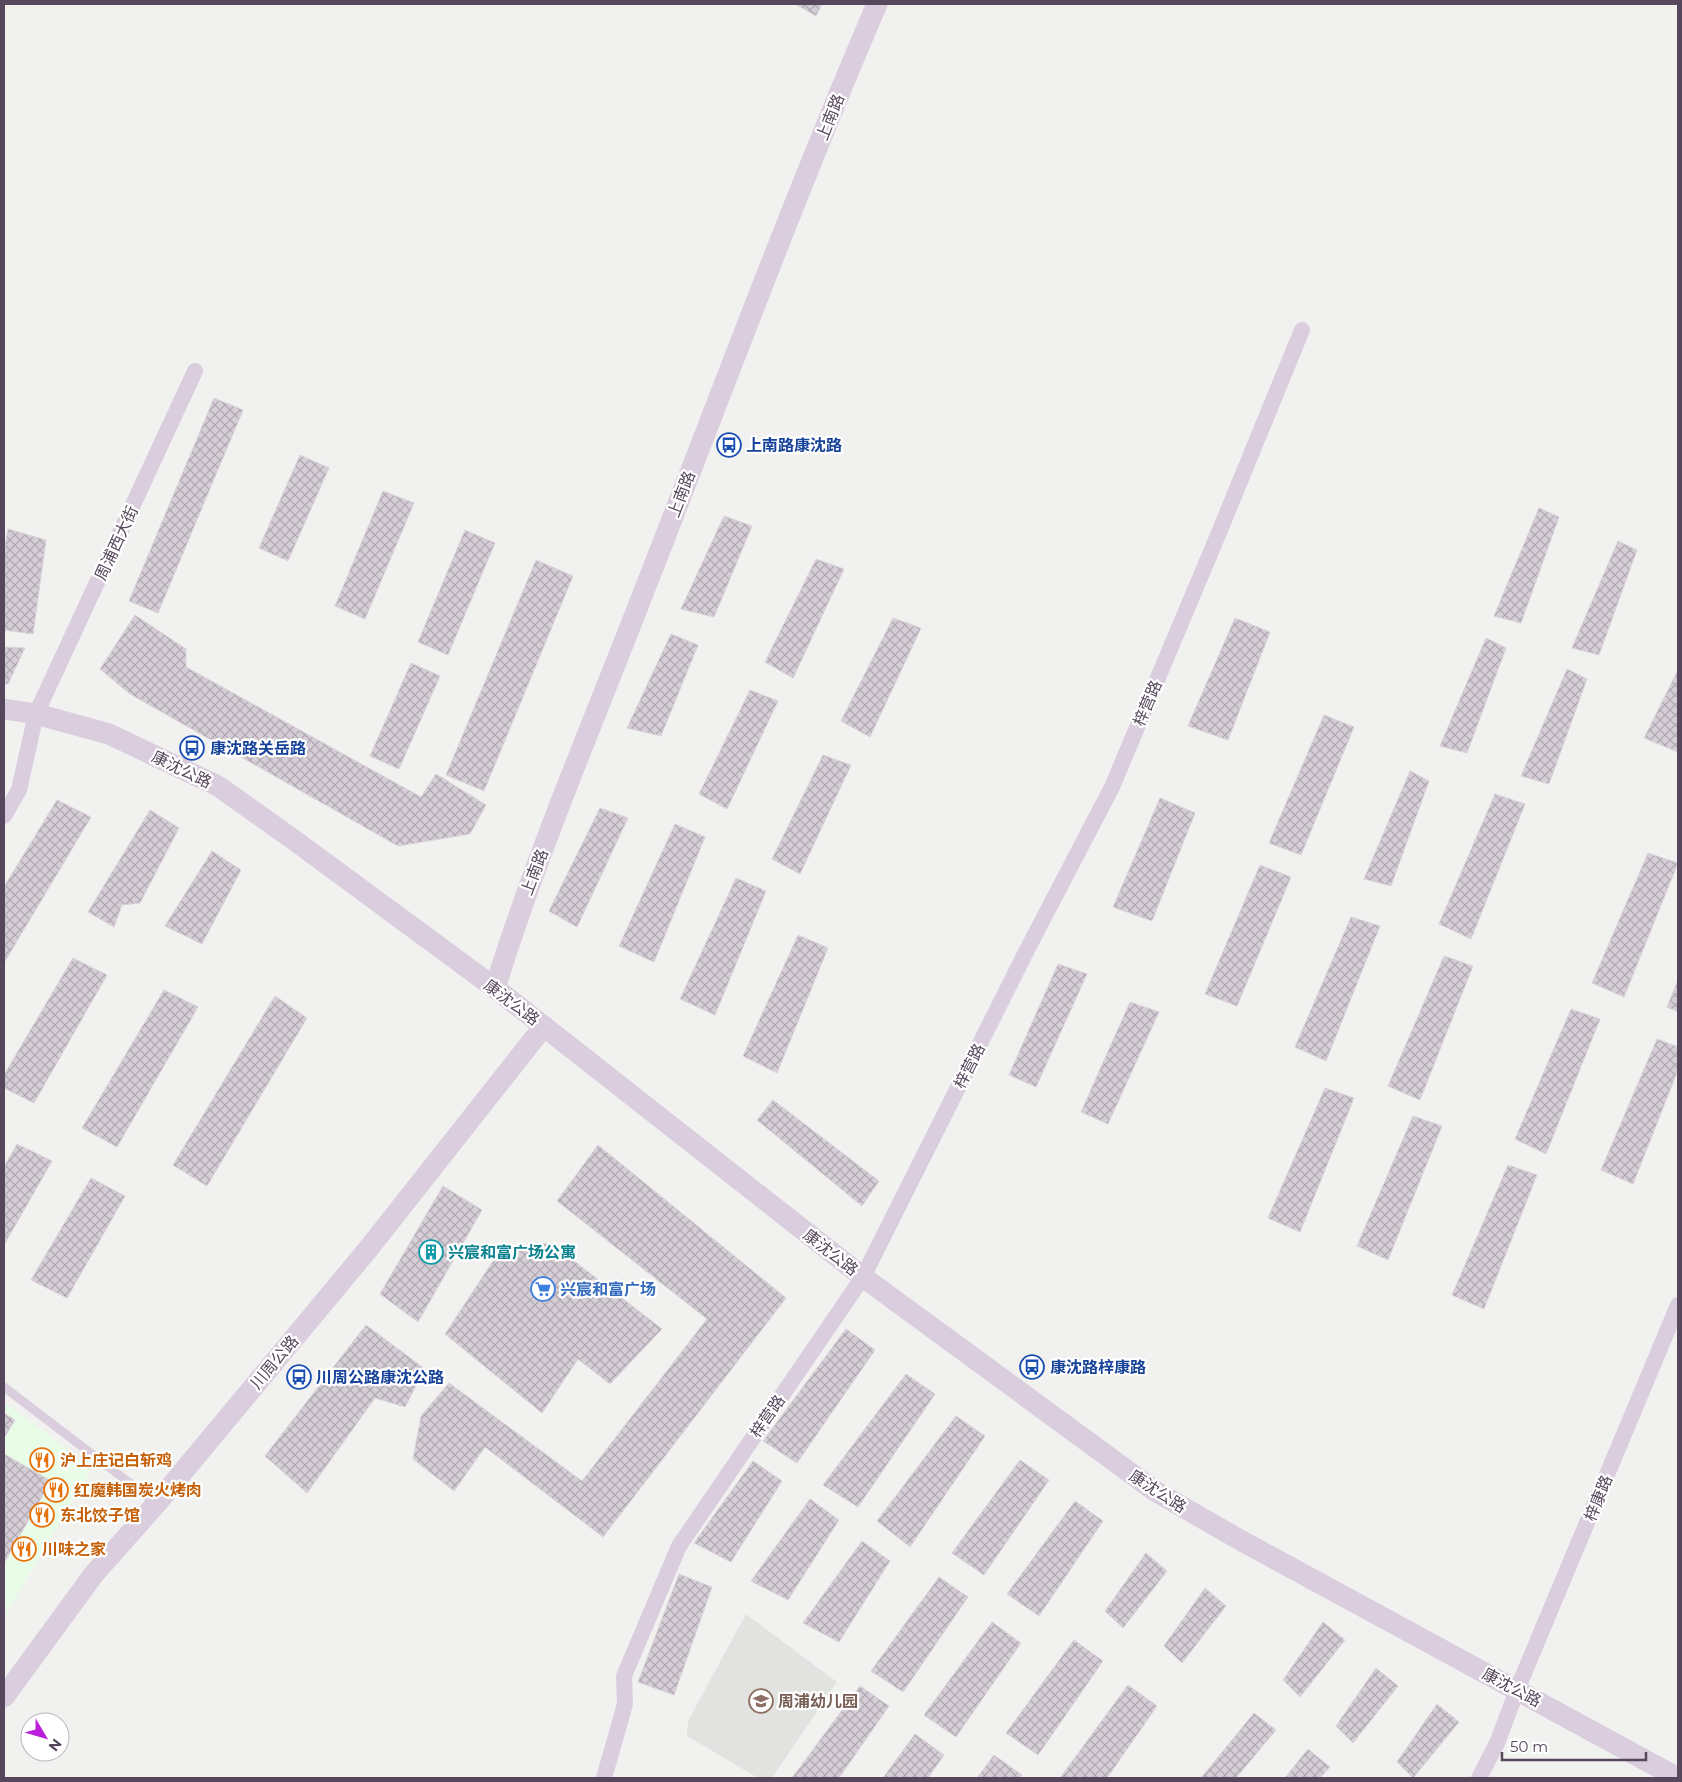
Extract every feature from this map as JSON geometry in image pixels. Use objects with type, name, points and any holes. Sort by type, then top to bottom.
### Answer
[{"type":"street","name":"上南路","points":[[495,988],[515,922],[584,740],[782,236],[877,4]]},
{"type":"street","name":"梓营路","points":[[604,1778],[625,1704],[624,1676],[679,1546],[863,1278],[1024,957],[1112,787],[1302,330]]},
{"type":"street","name":"周浦西大街","points":[[4,816],[19,790],[36,714],[195,372]]},
{"type":"street","name":"康沈公路","points":[[4,709],[36,714],[109,734],[218,786],[495,988],[863,1278],[1155,1491],[1240,1540],[1678,1778]]},
{"type":"street","name":"川周公路","points":[[4,1697],[94,1574],[157,1503],[369,1248],[544,1026]]},
{"type":"street","name":"梓康路","points":[[1479,1778],[1497,1743],[1517,1690],[1678,1305]]},
{"type":"lane","points":[[4,1387],[157,1503]]},
{"type":"shaded area","points":[[4,1402],[92,1468],[4,1618]]},
{"type":"shaded area","name":"周浦幼儿园","points":[[746,1614],[837,1682],[772,1778],[758,1778],[687,1736],[688,1721]]},
{"type":"building","points":[[795,4],[822,4],[816,16]]},
{"type":"building","points":[[214,398],[243,410],[158,613],[129,601]]},
{"type":"building","points":[[300,455],[329,468],[288,561],[259,548]]},
{"type":"building","points":[[383,491],[414,503],[365,619],[335,606]]},
{"type":"building","points":[[1539,508],[1559,517],[1521,623],[1494,616]]},
{"type":"building","points":[[724,516],[752,526],[714,617],[681,609]]},
{"type":"building","points":[[8,529],[46,540],[33,634],[4,630],[4,551]]},
{"type":"building","points":[[465,530],[495,543],[448,655],[418,642]]},
{"type":"building","points":[[1618,541],[1637,550],[1599,655],[1572,648]]},
{"type":"building","points":[[816,559],[844,569],[793,678],[765,662]]},
{"type":"building","points":[[536,560],[573,576],[484,791],[446,775]]},
{"type":"building","points":[[135,615],[186,649],[186,667],[421,797],[436,774],[486,805],[470,834],[398,846],[130,694],[100,669]]},
{"type":"building","points":[[893,618],[921,628],[870,737],[841,721]]},
{"type":"building","points":[[1235,618],[1270,632],[1228,740],[1188,726]]},
{"type":"building","points":[[671,634],[698,645],[661,736],[627,728]]},
{"type":"building","points":[[1486,638],[1506,648],[1467,753],[1440,746]]},
{"type":"building","points":[[4,647],[25,648],[8,684],[4,684]]},
{"type":"building","points":[[411,663],[440,676],[399,769],[370,756]]},
{"type":"building","points":[[1567,669],[1587,679],[1549,784],[1521,776]]},
{"type":"building","points":[[1678,670],[1678,752],[1644,738]]},
{"type":"building","points":[[750,690],[778,701],[727,809],[699,794]]},
{"type":"building","points":[[1324,715],[1354,727],[1301,855],[1269,843]]},
{"type":"building","points":[[823,755],[851,765],[800,874],[772,859]]},
{"type":"building","points":[[1410,771],[1429,781],[1391,886],[1364,879]]},
{"type":"building","points":[[1495,794],[1525,804],[1471,939],[1439,924]]},
{"type":"building","points":[[1160,798],[1195,813],[1152,921],[1113,907]]},
{"type":"building","points":[[57,800],[91,817],[4,963],[4,887]]},
{"type":"building","points":[[600,808],[628,818],[577,927],[549,911]]},
{"type":"building","points":[[150,810],[179,828],[140,903],[122,905],[114,927],[88,912]]},
{"type":"building","points":[[675,824],[705,837],[654,962],[619,946]]},
{"type":"building","points":[[212,851],[241,870],[202,944],[165,926]]},
{"type":"building","points":[[1648,853],[1678,863],[1624,997],[1592,983]]},
{"type":"building","points":[[1260,865],[1291,877],[1237,1006],[1205,994]]},
{"type":"building","points":[[736,878],[766,891],[715,1015],[680,999]]},
{"type":"building","points":[[1351,917],[1380,926],[1326,1061],[1295,1047]]},
{"type":"building","points":[[798,935],[828,948],[777,1073],[743,1056]]},
{"type":"building","points":[[1444,956],[1473,966],[1420,1100],[1388,1086]]},
{"type":"building","points":[[73,958],[107,975],[34,1103],[4,1088],[4,1075]]},
{"type":"building","points":[[1058,964],[1087,974],[1036,1087],[1009,1075]]},
{"type":"building","points":[[1678,980],[1678,1012],[1667,1007]]},
{"type":"building","points":[[164,990],[198,1007],[117,1147],[82,1128]]},
{"type":"building","points":[[275,996],[307,1018],[207,1186],[173,1165]]},
{"type":"building","points":[[1130,1002],[1159,1012],[1108,1124],[1081,1112]]},
{"type":"building","points":[[1571,1009],[1600,1019],[1546,1154],[1515,1139]]},
{"type":"building","points":[[1657,1039],[1678,1047],[1678,1070],[1633,1184],[1601,1170]]},
{"type":"building","points":[[1325,1088],[1354,1098],[1300,1232],[1268,1218]]},
{"type":"building","points":[[773,1100],[879,1181],[862,1206],[757,1120]]},
{"type":"building","points":[[1413,1116],[1442,1126],[1388,1260],[1357,1246]]},
{"type":"building","points":[[17,1144],[52,1161],[4,1245],[4,1167]]},
{"type":"building","points":[[598,1145],[786,1298],[603,1537],[485,1447],[454,1491],[413,1459],[421,1416],[449,1383],[582,1481],[707,1319],[557,1201]]},
{"type":"building","points":[[1508,1165],[1537,1175],[1484,1309],[1452,1295]]},
{"type":"building","points":[[91,1178],[125,1196],[67,1298],[31,1280]]},
{"type":"building","name":"兴宸和富广场公寓","points":[[443,1186],[482,1210],[418,1322],[380,1294]]},
{"type":"building","name":"兴宸和富广场","points":[[551,1243],[662,1329],[610,1384],[578,1359],[542,1413],[445,1334],[501,1249]]},
{"type":"building","points":[[366,1325],[425,1369],[405,1407],[375,1398],[307,1493],[265,1456]]},
{"type":"building","points":[[846,1329],[875,1350],[797,1463],[763,1441]]},
{"type":"building","points":[[906,1374],[935,1394],[858,1507],[823,1485]]},
{"type":"building","points":[[4,1413],[15,1420],[4,1438]]},
{"type":"building","points":[[956,1416],[985,1436],[910,1547],[877,1521]]},
{"type":"building","points":[[4,1454],[51,1481],[4,1563]]},
{"type":"building","points":[[1020,1460],[1049,1480],[984,1575],[952,1553]]},
{"type":"building","points":[[753,1461],[782,1481],[731,1562],[694,1543]]},
{"type":"building","points":[[810,1499],[839,1520],[788,1600],[751,1581]]},
{"type":"building","points":[[1075,1501],[1103,1521],[1039,1616],[1007,1594]]},
{"type":"building","points":[[862,1541],[890,1561],[839,1642],[803,1623]]},
{"type":"building","points":[[1146,1553],[1167,1571],[1123,1628],[1105,1611]]},
{"type":"building","points":[[679,1574],[712,1587],[674,1695],[638,1682]]},
{"type":"building","points":[[939,1577],[968,1597],[903,1692],[871,1671]]},
{"type":"building","points":[[1205,1588],[1226,1606],[1182,1663],[1164,1646]]},
{"type":"building","points":[[992,1622],[1021,1643],[956,1737],[924,1715]]},
{"type":"building","points":[[1323,1622],[1345,1640],[1300,1697],[1283,1680]]},
{"type":"building","points":[[1074,1640],[1103,1661],[1038,1755],[1006,1733]]},
{"type":"building","points":[[1376,1668],[1398,1686],[1353,1743],[1336,1726]]},
{"type":"building","points":[[1128,1685],[1157,1706],[1107,1778],[1060,1778]]},
{"type":"building","points":[[860,1686],[889,1706],[839,1778],[792,1778]]},
{"type":"building","points":[[1437,1704],[1459,1722],[1413,1778],[1397,1762]]},
{"type":"building","points":[[1254,1713],[1276,1730],[1236,1778],[1201,1778]]},
{"type":"building","points":[[915,1734],[944,1755],[928,1778],[883,1778]]},
{"type":"building","points":[[1308,1749],[1330,1767],[1320,1778],[1285,1778]]},
{"type":"building","points":[[994,1755],[1022,1775],[1020,1778],[977,1778]]},
{"type":"place","name":"上南路康沈路","points":[[729,445]]},
{"type":"place","name":"康沈路关岳路","points":[[192,748]]},
{"type":"place","name":"兴宸和富广场公寓","points":[[431,1252]]},
{"type":"place","name":"兴宸和富广场","points":[[543,1289]]},
{"type":"place","name":"康沈路梓康路","points":[[1032,1367]]},
{"type":"place","name":"川周公路康沈公路","points":[[299,1377]]},
{"type":"place","name":"沪上庄记白斩鸡","points":[[42,1460]]},
{"type":"place","name":"红魔韩国炭火烤肉","points":[[56,1490]]},
{"type":"place","name":"东北饺子馆","points":[[42,1515]]},
{"type":"place","name":"川味之家","points":[[24,1549]]},
{"type":"place","name":"周浦幼儿园","points":[[761,1701]]}]
